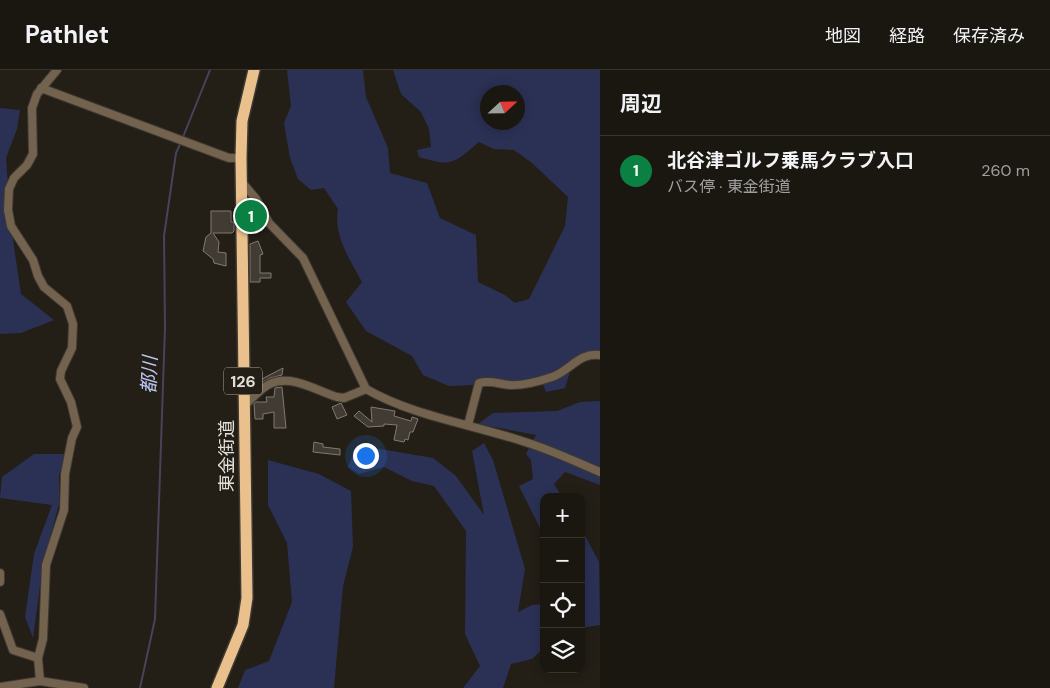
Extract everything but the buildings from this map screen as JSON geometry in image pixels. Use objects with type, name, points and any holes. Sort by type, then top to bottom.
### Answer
[{"type":"highway","name":"東金街道","points":[[218,688],[243,625],[246,610],[241,158],[242,121],[254,70]]},
{"type":"street","points":[[40,681],[38,658],[42,639],[46,565],[51,556],[64,510],[65,474],[72,438],[78,426],[71,402],[60,379],[61,371],[72,348],[72,316],[67,306],[44,287],[33,260],[11,226],[8,210],[10,190],[14,178],[27,165],[33,154],[32,108],[41,88],[57,70]]},
{"type":"street","points":[[41,88],[229,158],[241,158]]},
{"type":"street","points":[[241,181],[256,199],[269,223],[303,258],[366,389],[387,400],[523,441],[600,472]]},
{"type":"street","points":[[468,425],[479,382],[486,381],[511,385],[546,379],[563,372],[579,359],[588,355],[600,355]]},
{"type":"street","points":[[244,406],[271,383],[293,381],[344,398],[366,389]]},
{"type":"street","points":[[0,573],[0,582]]},
{"type":"street","points":[[0,614],[13,650],[38,658]]},
{"type":"street","points":[[0,687],[40,681],[84,688]]},
{"type":"shaded area","points":[[287,70],[363,70],[366,97],[388,148],[390,173],[427,183],[440,218],[476,235],[478,282],[505,295],[515,303],[529,299],[565,226],[568,197],[532,163],[514,150],[494,149],[479,142],[452,162],[439,162],[419,157],[417,150],[431,147],[429,129],[421,112],[401,94],[393,70],[600,70],[600,359],[573,362],[565,388],[546,392],[542,382],[449,386],[423,375],[412,356],[366,331],[346,302],[362,282],[340,238],[337,219],[338,209],[324,188],[311,190],[298,179],[290,158],[284,123],[291,106]]},
{"type":"shaded area","points":[[0,108],[20,110],[17,129],[6,158],[11,226],[21,294],[54,320],[21,333],[0,334]]},
{"type":"shaded area","points":[[600,401],[600,485],[565,472],[554,484],[560,493],[540,493],[540,528],[519,486],[533,479],[531,460],[526,454],[536,435],[478,424],[493,413],[557,411],[580,402]]},
{"type":"shaded area","points":[[484,443],[493,460],[525,569],[518,612],[532,605],[540,604],[540,652],[532,659],[511,664],[503,688],[463,688],[480,666],[465,634],[466,531],[434,486],[412,481],[384,467],[359,474],[348,467],[357,445],[433,458],[456,476],[484,515],[472,451]]},
{"type":"shaded area","points":[[34,454],[67,454],[59,475],[59,504],[43,564],[33,638],[25,617],[34,554],[52,505],[0,498],[2,477]]},
{"type":"shaded area","points":[[268,460],[319,474],[351,491],[353,547],[343,586],[334,688],[238,688],[245,670],[269,661],[292,602],[287,543],[268,505]]},
{"type":"shaded area","points":[[585,536],[599,562],[600,625],[585,627]]},
{"type":"waterway","name":"都川","points":[[183,137],[210,70]]},
{"type":"waterway","name":"都川","points":[[140,688],[155,619],[165,327],[164,236],[176,153],[181,142]]},
{"type":"place","name":"北谷津ゴルフ乗馬クラブ入口","points":[[251,216]]}]
